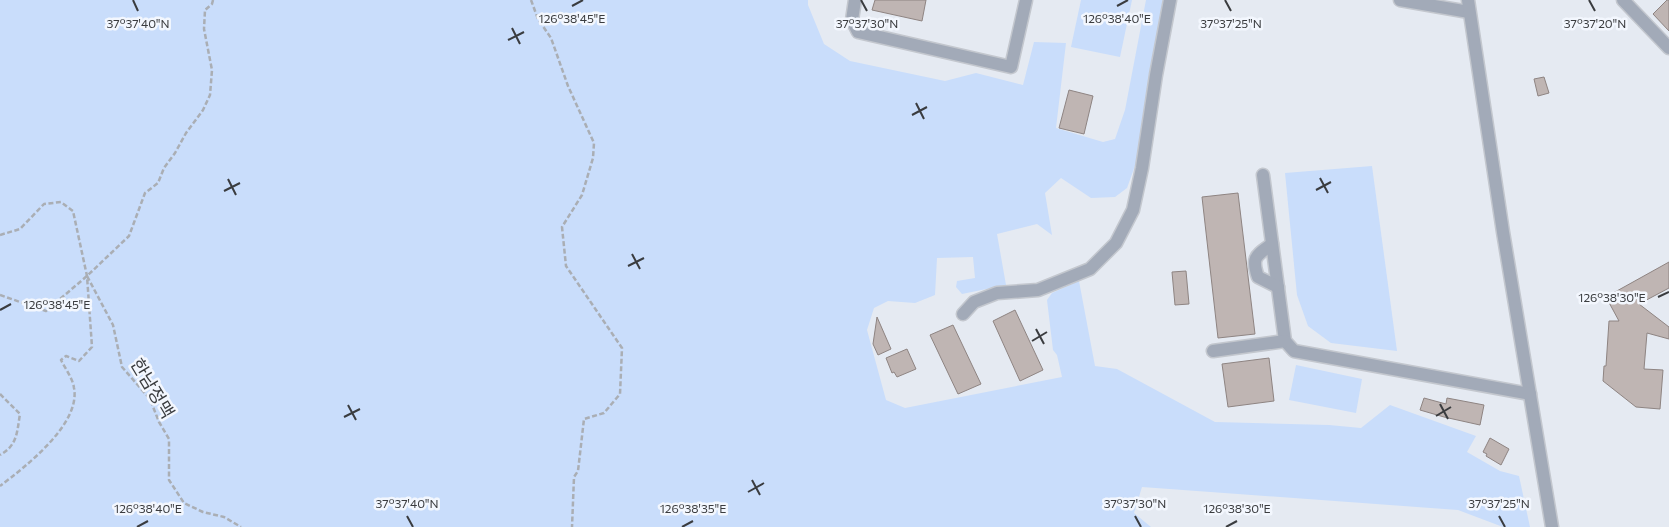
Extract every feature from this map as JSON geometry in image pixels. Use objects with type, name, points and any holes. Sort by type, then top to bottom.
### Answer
[{"type":"lane","points":[[855,0],[852,20],[858,32],[1011,67],[1026,0]]},
{"type":"lane","points":[[963,314],[974,302],[997,293],[1037,296],[1090,269],[1116,243],[1133,210],[1142,168],[1170,0]]},
{"type":"lane","points":[[1400,0],[1468,6],[1552,526]]},
{"type":"lane","points":[[1623,0],[1669,48]]},
{"type":"lane","points":[[1263,175],[1285,342],[1294,351],[1530,394]]},
{"type":"lane","points":[[1272,244],[1257,256],[1254,265],[1258,277],[1278,286]]},
{"type":"lane","points":[[1213,351],[1285,342]]},
{"type":"path","points":[[0,294],[46,311],[87,276],[129,236],[145,193],[158,183],[164,168],[176,153],[186,132],[203,110],[210,94],[212,70],[204,29],[206,10],[213,0]]},
{"type":"path","points":[[531,0],[538,19],[551,38],[568,86],[594,143],[593,158],[582,195],[562,227],[566,266],[622,348],[620,394],[604,412],[584,419],[578,471],[574,477],[572,527]]},
{"type":"path","points":[[0,235],[20,229],[44,204],[61,202],[73,211],[87,276],[92,347],[79,361],[66,356],[61,360],[74,388],[73,402],[66,420],[56,435],[25,467],[0,486]]},
{"type":"path","name":"한남정맥","points":[[87,276],[114,325],[122,367],[150,399],[159,422],[169,438],[169,480],[184,503],[204,512],[224,517],[241,527]]},
{"type":"path","points":[[0,394],[20,414],[16,440],[0,455]]},
{"type":"shaded area","points":[[0,0],[808,0],[808,5],[824,44],[850,61],[945,81],[976,73],[1023,85],[1034,42],[1066,43],[1056,128],[1103,142],[1115,139],[1125,110],[1146,0],[1163,0],[1136,163],[1127,188],[1115,197],[1091,198],[1061,178],[1045,193],[1052,235],[1037,224],[997,234],[1006,285],[962,294],[956,287],[957,281],[975,278],[973,257],[937,258],[935,295],[915,303],[888,301],[874,308],[867,330],[886,400],[905,408],[1062,377],[1057,355],[1053,350],[1047,300],[1052,293],[1079,281],[1095,366],[1117,369],[1215,422],[1329,425],[1361,428],[1390,405],[1476,436],[1467,452],[1500,471],[1519,476],[1530,527],[1503,527],[1458,510],[1142,487],[1134,513],[1151,527],[0,527]]},
{"type":"shaded area","points":[[1081,0],[1132,0],[1120,57],[1071,47]]},
{"type":"shaded area","points":[[1372,166],[1397,351],[1331,343],[1308,326],[1297,295],[1285,173]]},
{"type":"shaded area","points":[[1296,365],[1362,379],[1356,413],[1289,400]]},
{"type":"building","points":[[875,0],[926,0],[922,21],[872,10]]},
{"type":"building","points":[[1669,0],[1669,31],[1653,14]]},
{"type":"building","points":[[1544,77],[1549,93],[1538,96],[1534,79]]},
{"type":"building","points":[[1069,90],[1093,96],[1084,134],[1059,128]]},
{"type":"building","points":[[1238,193],[1255,334],[1218,338],[1202,197]]},
{"type":"building","points":[[1669,262],[1669,288],[1639,304],[1669,327],[1669,339],[1647,333],[1644,369],[1663,370],[1660,409],[1636,407],[1603,381],[1609,321],[1619,321],[1606,297]]},
{"type":"building","points":[[1186,271],[1189,304],[1175,305],[1172,272]]},
{"type":"building","points":[[1015,310],[1043,370],[1020,381],[993,321]]},
{"type":"building","points":[[877,317],[891,349],[878,355],[873,344]]},
{"type":"building","points":[[953,325],[981,384],[958,394],[930,335]]},
{"type":"building","points":[[907,349],[916,369],[897,377],[894,372],[892,373],[886,358]]},
{"type":"building","points":[[1269,358],[1274,401],[1228,407],[1222,364]]},
{"type":"building","points":[[1424,398],[1446,404],[1447,398],[1484,405],[1480,425],[1420,410]]},
{"type":"building","points":[[1490,438],[1509,449],[1501,465],[1483,452]]}]
